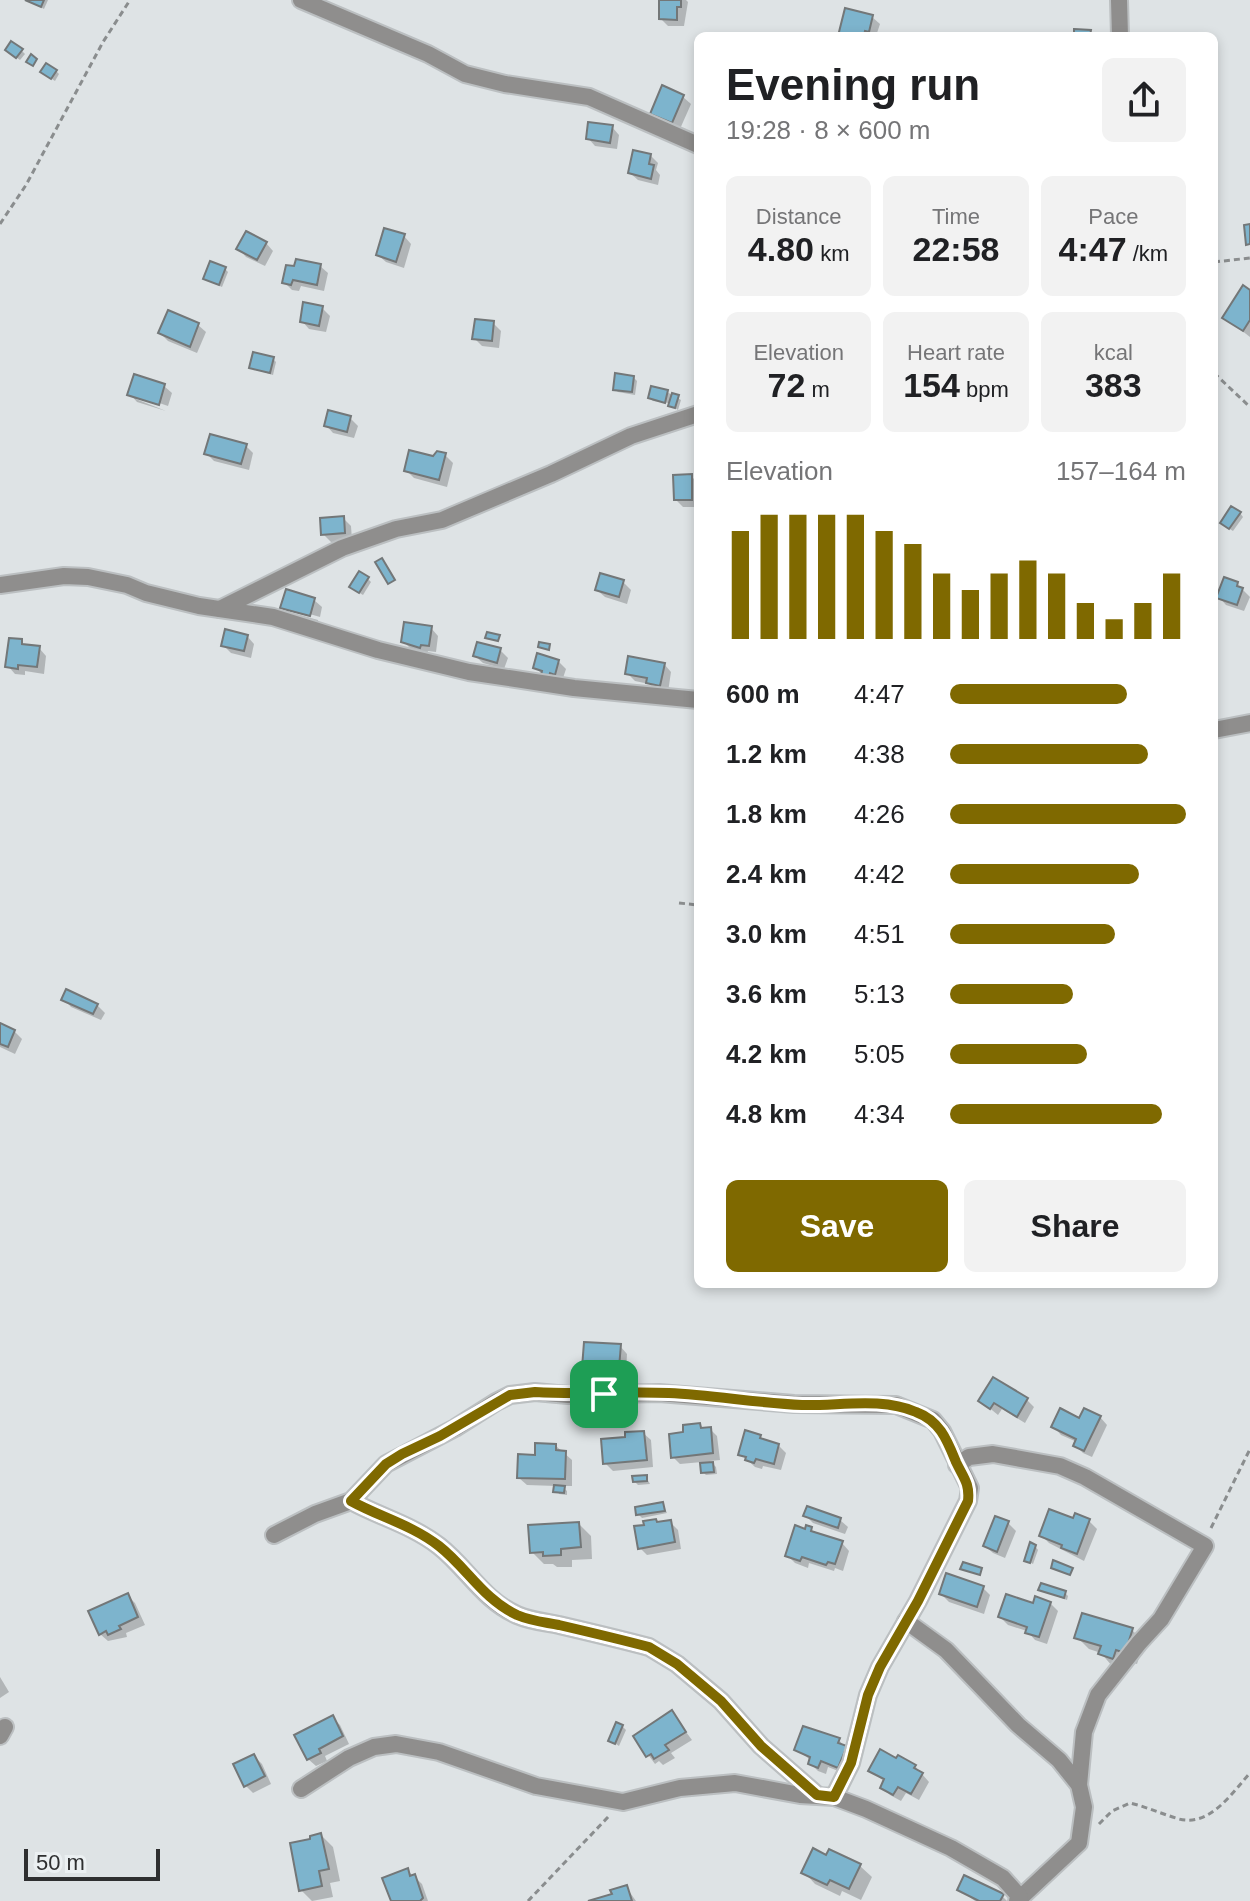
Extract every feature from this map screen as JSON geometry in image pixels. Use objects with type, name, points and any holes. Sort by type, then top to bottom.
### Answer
[{"type":"street","points":[[301,0],[428,54],[465,74],[505,84],[589,97],[694,143]]},
{"type":"street","points":[[1119,0],[1120,32]]},
{"type":"street","points":[[220,609],[342,548],[396,529],[442,520],[631,436],[694,415]]},
{"type":"street","points":[[0,585],[64,576],[88,577],[199,606],[273,617],[378,650],[469,672],[574,688],[694,700]]},
{"type":"street","points":[[1218,729],[1250,723]]},
{"type":"street","points":[[274,1535],[315,1514],[351,1501],[386,1464],[455,1428],[496,1402],[521,1393],[659,1393],[794,1404],[896,1405],[933,1420],[942,1431],[970,1488],[968,1501],[880,1667],[868,1695],[851,1763],[825,1796]]},
{"type":"street","points":[[301,1789],[349,1758],[374,1747],[396,1744],[439,1752],[536,1786],[623,1802],[707,1784],[735,1783],[825,1796],[866,1809],[951,1848],[1003,1878],[1018,1899],[1079,1843],[1084,1807],[1079,1785],[1084,1732],[1098,1695],[1121,1663],[1161,1619],[1205,1546],[1085,1477],[1060,1466],[993,1454],[969,1457],[957,1465]]},
{"type":"street","points":[[351,1501],[391,1517],[435,1543],[450,1555],[482,1592],[515,1614],[649,1647],[663,1655],[721,1701],[761,1746],[825,1796]]},
{"type":"street","points":[[906,1621],[946,1650],[1018,1725],[1059,1760],[1079,1785]]},
{"type":"path","points":[[0,224],[26,185],[103,42],[130,0]]},
{"type":"path","points":[[1218,262],[1250,258]]},
{"type":"path","points":[[1218,377],[1250,407]]},
{"type":"path","points":[[679,903],[694,905]]},
{"type":"path","points":[[1205,1546],[1215,1517],[1250,1449]]},
{"type":"path","points":[[1079,1843],[1112,1811],[1130,1803],[1183,1820],[1202,1820],[1250,1773]]},
{"type":"path","points":[[528,1901],[623,1802]]},
{"type":"building","points":[[25,0],[44,0],[41,7]]},
{"type":"building","points":[[659,0],[681,0],[681,7],[677,7],[677,20],[659,19]]},
{"type":"building","points":[[845,8],[873,15],[869,32],[839,32]]},
{"type":"building","points":[[1074,29],[1091,30],[1091,32],[1074,32]]},
{"type":"building","points":[[11,41],[23,49],[16,58],[5,50]]},
{"type":"building","points":[[31,54],[37,59],[33,66],[26,62]]},
{"type":"building","points":[[46,63],[57,70],[51,79],[40,72]]},
{"type":"building","points":[[662,85],[684,95],[672,123],[650,114]]},
{"type":"building","points":[[588,122],[613,125],[610,143],[586,139]]},
{"type":"building","points":[[633,150],[651,154],[649,164],[654,165],[651,179],[628,173]]},
{"type":"building","points":[[1250,224],[1250,244],[1246,245],[1244,225]]},
{"type":"building","points":[[384,228],[405,234],[396,262],[376,255]]},
{"type":"building","points":[[246,231],[267,242],[257,260],[236,249]]},
{"type":"building","points":[[296,259],[321,264],[317,285],[293,280],[291,285],[282,283],[286,265],[294,266]]},
{"type":"building","points":[[210,261],[226,267],[219,285],[203,279]]},
{"type":"building","points":[[1243,285],[1250,290],[1250,320],[1243,331],[1222,318]]},
{"type":"building","points":[[303,302],[323,306],[319,326],[300,322]]},
{"type":"building","points":[[168,310],[199,323],[190,347],[158,333]]},
{"type":"building","points":[[475,319],[494,321],[492,341],[472,339]]},
{"type":"building","points":[[253,352],[274,357],[270,373],[249,368]]},
{"type":"building","points":[[615,373],[634,376],[632,392],[613,390]]},
{"type":"building","points":[[134,374],[165,384],[159,405],[127,395]]},
{"type":"building","points":[[651,386],[668,390],[665,403],[648,398]]},
{"type":"building","points":[[672,393],[679,395],[675,408],[668,406]]},
{"type":"building","points":[[328,410],[351,416],[347,432],[324,426]]},
{"type":"building","points":[[210,434],[247,444],[241,464],[204,454]]},
{"type":"building","points":[[409,450],[433,456],[437,451],[446,453],[439,480],[404,471]]},
{"type":"building","points":[[692,474],[692,500],[674,500],[673,475]]},
{"type":"building","points":[[1231,506],[1241,512],[1229,529],[1220,523]]},
{"type":"building","points":[[344,516],[345,533],[321,535],[320,518]]},
{"type":"building","points":[[382,558],[395,580],[388,584],[375,562]]},
{"type":"building","points":[[359,571],[369,577],[359,593],[349,587]]},
{"type":"building","points":[[600,573],[624,580],[619,597],[595,590]]},
{"type":"building","points":[[1224,577],[1238,582],[1237,586],[1243,588],[1237,605],[1218,599]]},
{"type":"building","points":[[286,589],[315,598],[310,616],[280,608]]},
{"type":"building","points":[[404,622],[432,626],[429,646],[421,645],[420,648],[401,642]]},
{"type":"building","points":[[225,629],[248,635],[244,651],[221,646]]},
{"type":"building","points":[[487,632],[500,635],[498,641],[485,638]]},
{"type":"building","points":[[9,638],[22,639],[22,644],[40,646],[37,667],[5,667]]},
{"type":"building","points":[[477,642],[501,648],[497,663],[473,656]]},
{"type":"building","points":[[539,642],[550,644],[549,650],[538,647]]},
{"type":"building","points":[[537,653],[559,660],[555,675],[541,675],[542,671],[533,668]]},
{"type":"building","points":[[628,656],[665,663],[660,686],[646,683],[647,678],[625,674]]},
{"type":"building","points":[[66,989],[98,1004],[93,1014],[61,1000]]},
{"type":"building","points":[[0,1023],[15,1030],[8,1047],[0,1044]]},
{"type":"building","points":[[584,1342],[621,1344],[619,1368],[582,1368]]},
{"type":"building","points":[[993,1377],[1028,1398],[1017,1417],[994,1403],[990,1409],[978,1401]]},
{"type":"building","points":[[1060,1408],[1079,1418],[1084,1408],[1101,1416],[1084,1451],[1073,1446],[1076,1439],[1051,1427]]},
{"type":"building","points":[[700,1423],[701,1428],[711,1427],[713,1453],[671,1458],[669,1434],[683,1432],[683,1425]]},
{"type":"building","points":[[745,1430],[779,1444],[774,1464],[756,1459],[754,1463],[738,1455]]},
{"type":"building","points":[[644,1431],[647,1460],[603,1464],[601,1439],[625,1437],[625,1432]]},
{"type":"building","points":[[535,1443],[556,1444],[556,1450],[566,1451],[565,1479],[517,1478],[518,1454],[535,1455]]},
{"type":"building","points":[[713,1462],[714,1472],[701,1473],[700,1463]]},
{"type":"building","points":[[647,1475],[647,1481],[633,1482],[632,1476]]},
{"type":"building","points":[[554,1485],[565,1486],[564,1493],[553,1492]]},
{"type":"building","points":[[663,1502],[665,1511],[636,1515],[635,1507]]},
{"type":"building","points":[[807,1506],[841,1518],[838,1528],[803,1516]]},
{"type":"building","points":[[1049,1509],[1073,1518],[1075,1513],[1090,1519],[1077,1554],[1039,1536]]},
{"type":"building","points":[[995,1516],[1009,1521],[997,1552],[983,1546]]},
{"type":"building","points":[[656,1519],[657,1522],[671,1520],[675,1542],[638,1549],[634,1526]]},
{"type":"building","points":[[579,1522],[581,1547],[561,1549],[561,1555],[530,1553],[528,1525]]},
{"type":"building","points":[[795,1525],[805,1529],[806,1525],[812,1527],[811,1531],[843,1541],[835,1564],[828,1562],[826,1565],[802,1557],[800,1561],[785,1556]]},
{"type":"building","points":[[1030,1542],[1036,1545],[1030,1563],[1024,1561]]},
{"type":"building","points":[[1053,1560],[1073,1568],[1070,1575],[1051,1568]]},
{"type":"building","points":[[963,1562],[982,1568],[980,1575],[960,1569]]},
{"type":"building","points":[[946,1573],[984,1586],[977,1607],[939,1594]]},
{"type":"building","points":[[1041,1583],[1066,1591],[1064,1598],[1038,1590]]},
{"type":"building","points":[[128,1593],[138,1617],[108,1635],[106,1631],[99,1635],[88,1611]]},
{"type":"building","points":[[1006,1594],[1033,1603],[1035,1596],[1051,1602],[1039,1637],[1025,1633],[1027,1627],[998,1617]]},
{"type":"building","points":[[1082,1613],[1133,1628],[1125,1653],[1116,1650],[1113,1659],[1098,1654],[1101,1646],[1074,1638]]},
{"type":"building","points":[[672,1710],[686,1732],[665,1745],[669,1750],[654,1759],[651,1754],[646,1757],[633,1736]]},
{"type":"building","points":[[333,1715],[343,1736],[319,1749],[321,1753],[307,1760],[294,1735]]},
{"type":"building","points":[[616,1722],[623,1725],[615,1744],[608,1741]]},
{"type":"building","points":[[803,1726],[840,1738],[838,1743],[847,1746],[838,1768],[821,1761],[818,1768],[808,1764],[810,1757],[794,1750]]},
{"type":"building","points":[[880,1749],[916,1765],[914,1768],[923,1773],[911,1794],[898,1787],[893,1795],[880,1788],[884,1779],[868,1771]]},
{"type":"building","points":[[254,1754],[265,1776],[244,1787],[233,1764]]},
{"type":"building","points":[[321,1833],[329,1869],[319,1871],[322,1886],[299,1891],[290,1843]]},
{"type":"building","points":[[813,1848],[826,1855],[829,1849],[861,1864],[849,1889],[830,1880],[827,1885],[801,1873]]},
{"type":"building","points":[[408,1868],[410,1876],[415,1874],[423,1898],[420,1901],[391,1901],[382,1878]]},
{"type":"building","points":[[964,1875],[1004,1894],[1000,1901],[979,1901],[957,1890]]},
{"type":"building","points":[[627,1885],[632,1901],[588,1901],[612,1894],[610,1890]]},
{"type":"route","points":[[535,1392],[604,1394],[692,1394],[794,1404],[896,1405],[933,1420],[942,1431],[970,1488],[968,1501],[918,1601],[880,1667],[868,1695],[851,1763],[834,1797],[817,1795],[761,1746],[721,1701],[663,1655],[649,1647],[515,1614],[482,1592],[450,1555],[435,1543],[391,1517],[351,1501],[395,1458],[455,1428],[510,1395],[535,1392]]}]
